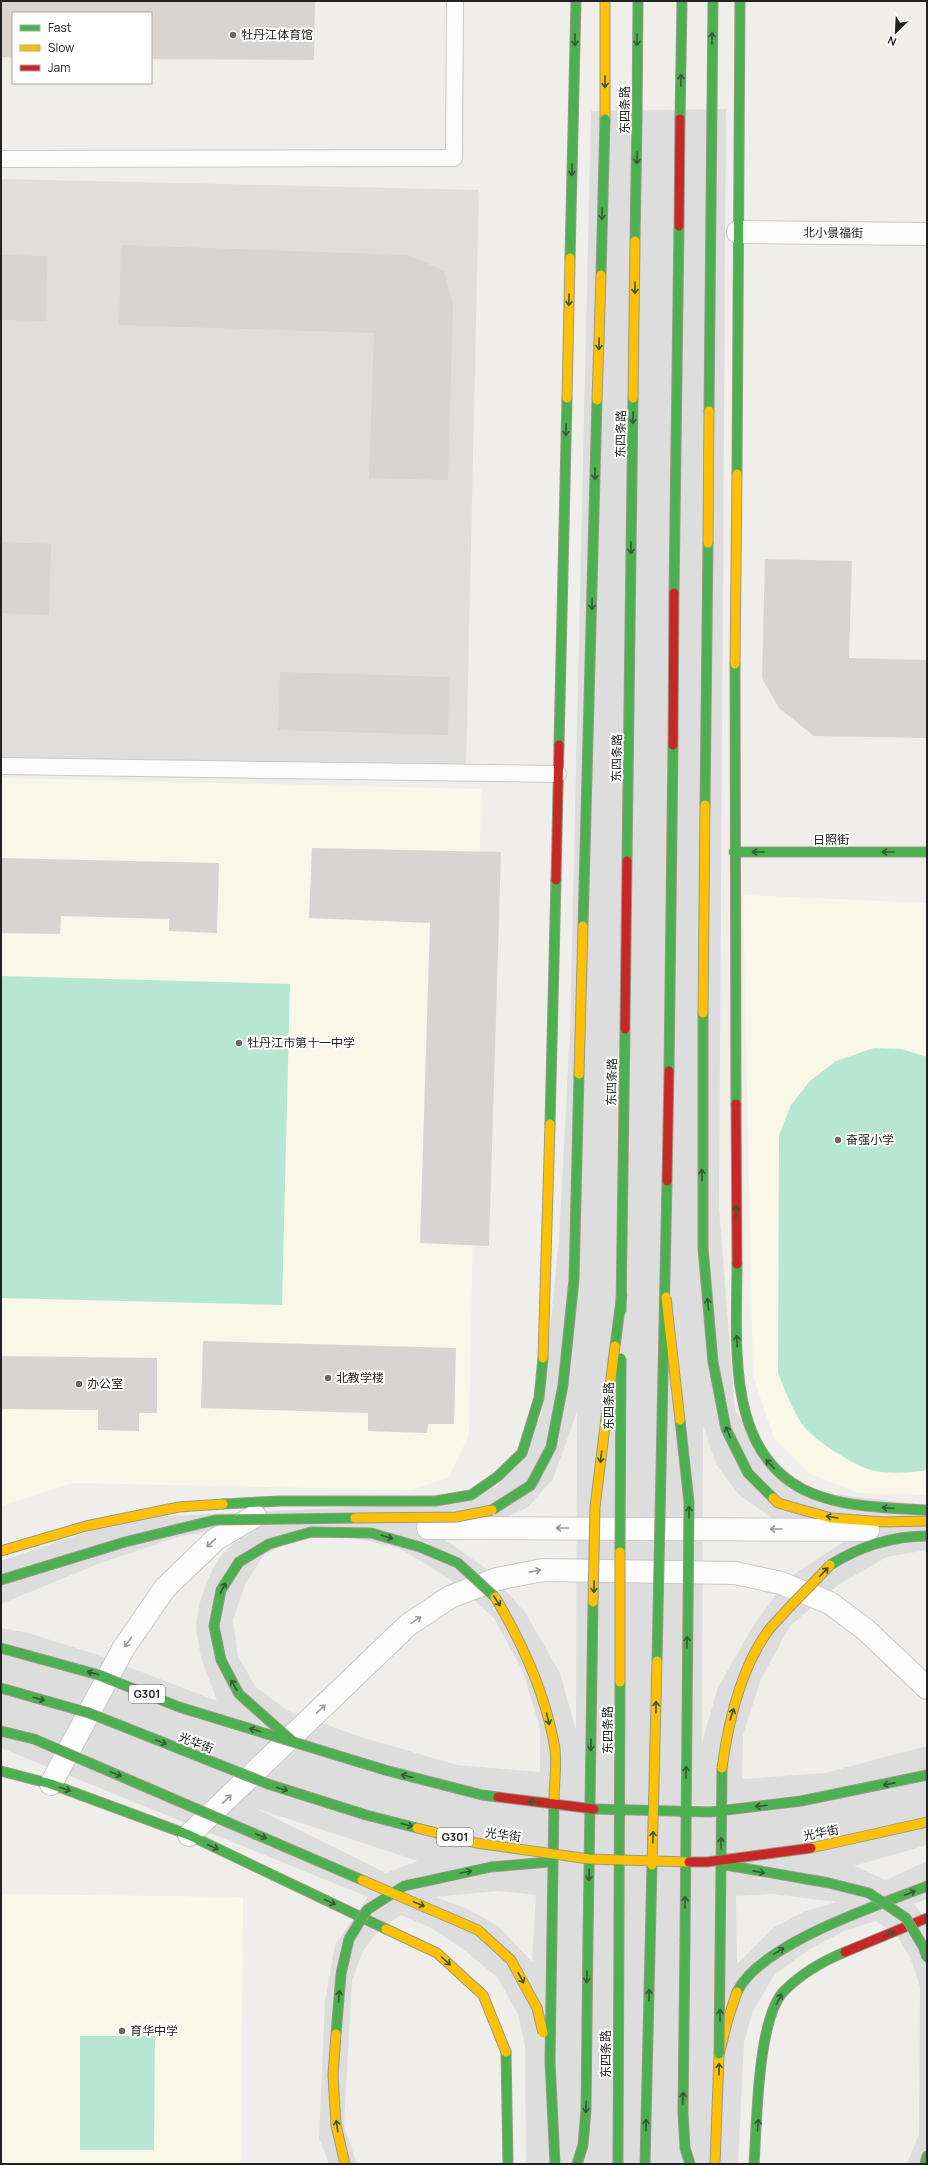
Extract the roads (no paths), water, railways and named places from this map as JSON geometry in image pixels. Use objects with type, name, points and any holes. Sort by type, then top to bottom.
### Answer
[{"type":"main road","points":[[1,1551],[86,1526],[179,1507],[280,1501],[435,1501],[471,1495],[497,1477],[522,1453],[539,1398],[545,1338],[576,1]]},
{"type":"main road","points":[[1,1580],[125,1542],[215,1520],[456,1517],[493,1510],[531,1485],[551,1447],[563,1384],[574,1280],[605,119],[605,1]]},
{"type":"main road","name":"东四条路","points":[[618,2164],[622,1293],[638,1]]},
{"type":"main road","points":[[645,2164],[666,1297],[682,1]]},
{"type":"main road","points":[[712,1],[702,1139],[703,1248],[713,1362],[726,1430],[748,1474],[778,1503],[831,1518],[884,1522],[927,1521]]},
{"type":"main road","points":[[740,1],[734,852],[737,1342],[742,1399],[748,1426],[762,1456],[787,1482],[826,1499],[862,1506],[927,1510]]},
{"type":"main road","name":"日照街","points":[[734,852],[927,852]]},
{"type":"main road","points":[[577,2164],[583,2145],[586,2110],[595,1507],[622,1293]]},
{"type":"main road","points":[[666,1297],[689,1502],[683,2112],[685,2148],[690,2164]]},
{"type":"main road","points":[[292,1741],[263,1717],[239,1694],[221,1660],[214,1626],[221,1590],[239,1562],[270,1544],[310,1532],[371,1533],[420,1546],[458,1563],[494,1596],[516,1633],[538,1682],[555,1750],[550,2061],[554,2164]]},
{"type":"main road","points":[[716,2164],[719,2054],[721,1777],[727,1732],[744,1676],[768,1632],[831,1564],[868,1545],[915,1536],[927,1536]]},
{"type":"main road","name":"G301","points":[[1,1648],[99,1675],[179,1707],[385,1770],[482,1795],[590,1809],[710,1812],[801,1801],[927,1775]]},
{"type":"main road","name":"光华街","points":[[1,1688],[89,1713],[268,1784],[366,1815],[476,1843],[589,1859],[707,1862],[818,1847],[927,1822]]},
{"type":"main road","points":[[1,1731],[34,1739],[478,1930],[511,1960],[537,2008],[550,2061]]},
{"type":"main road","points":[[1,1771],[51,1784],[189,1835],[437,1953],[483,1994],[506,2050],[508,2164]]},
{"type":"main road","points":[[345,2164],[336,2125],[333,2075],[341,1974],[348,1939],[367,1910],[404,1886],[491,1867],[589,1859]]},
{"type":"main road","points":[[707,1862],[829,1883],[869,1893],[906,1918],[924,1948],[927,1958]]},
{"type":"main road","points":[[719,2054],[740,1986],[763,1963],[778,1951],[852,1917],[927,1886]]},
{"type":"main road","points":[[754,2164],[763,2046],[770,2017],[783,1992],[822,1961],[927,1918]]},
{"type":"main road","points":[[550,2164],[553,2132]]},
{"type":"main road","points":[[925,2164],[927,2156]]},
{"type":"street","name":"北小景福街","points":[[738,232],[927,234]]},
{"type":"street","points":[[51,1784],[123,1649],[165,1588],[216,1539],[280,1501]]},
{"type":"street","points":[[236,1527],[927,1530]]},
{"type":"street","points":[[189,1835],[408,1626],[450,1597],[497,1579],[543,1570],[735,1573],[781,1583],[830,1603],[866,1630],[927,1688]]},
{"type":"lane","points":[[1,159],[454,158],[455,1]]},
{"type":"lane","points":[[1,766],[558,774]]},
{"type":"place","name":"牡丹江体育馆","points":[[233,35]]},
{"type":"place","name":"牡丹江市第十一中学","points":[[239,1043]]},
{"type":"place","name":"奋强小学","points":[[838,1140]]},
{"type":"place","name":"北教学楼","points":[[328,1378]]},
{"type":"place","name":"办公室","points":[[79,1384]]},
{"type":"place","name":"育华中学","points":[[122,2031]]}]
